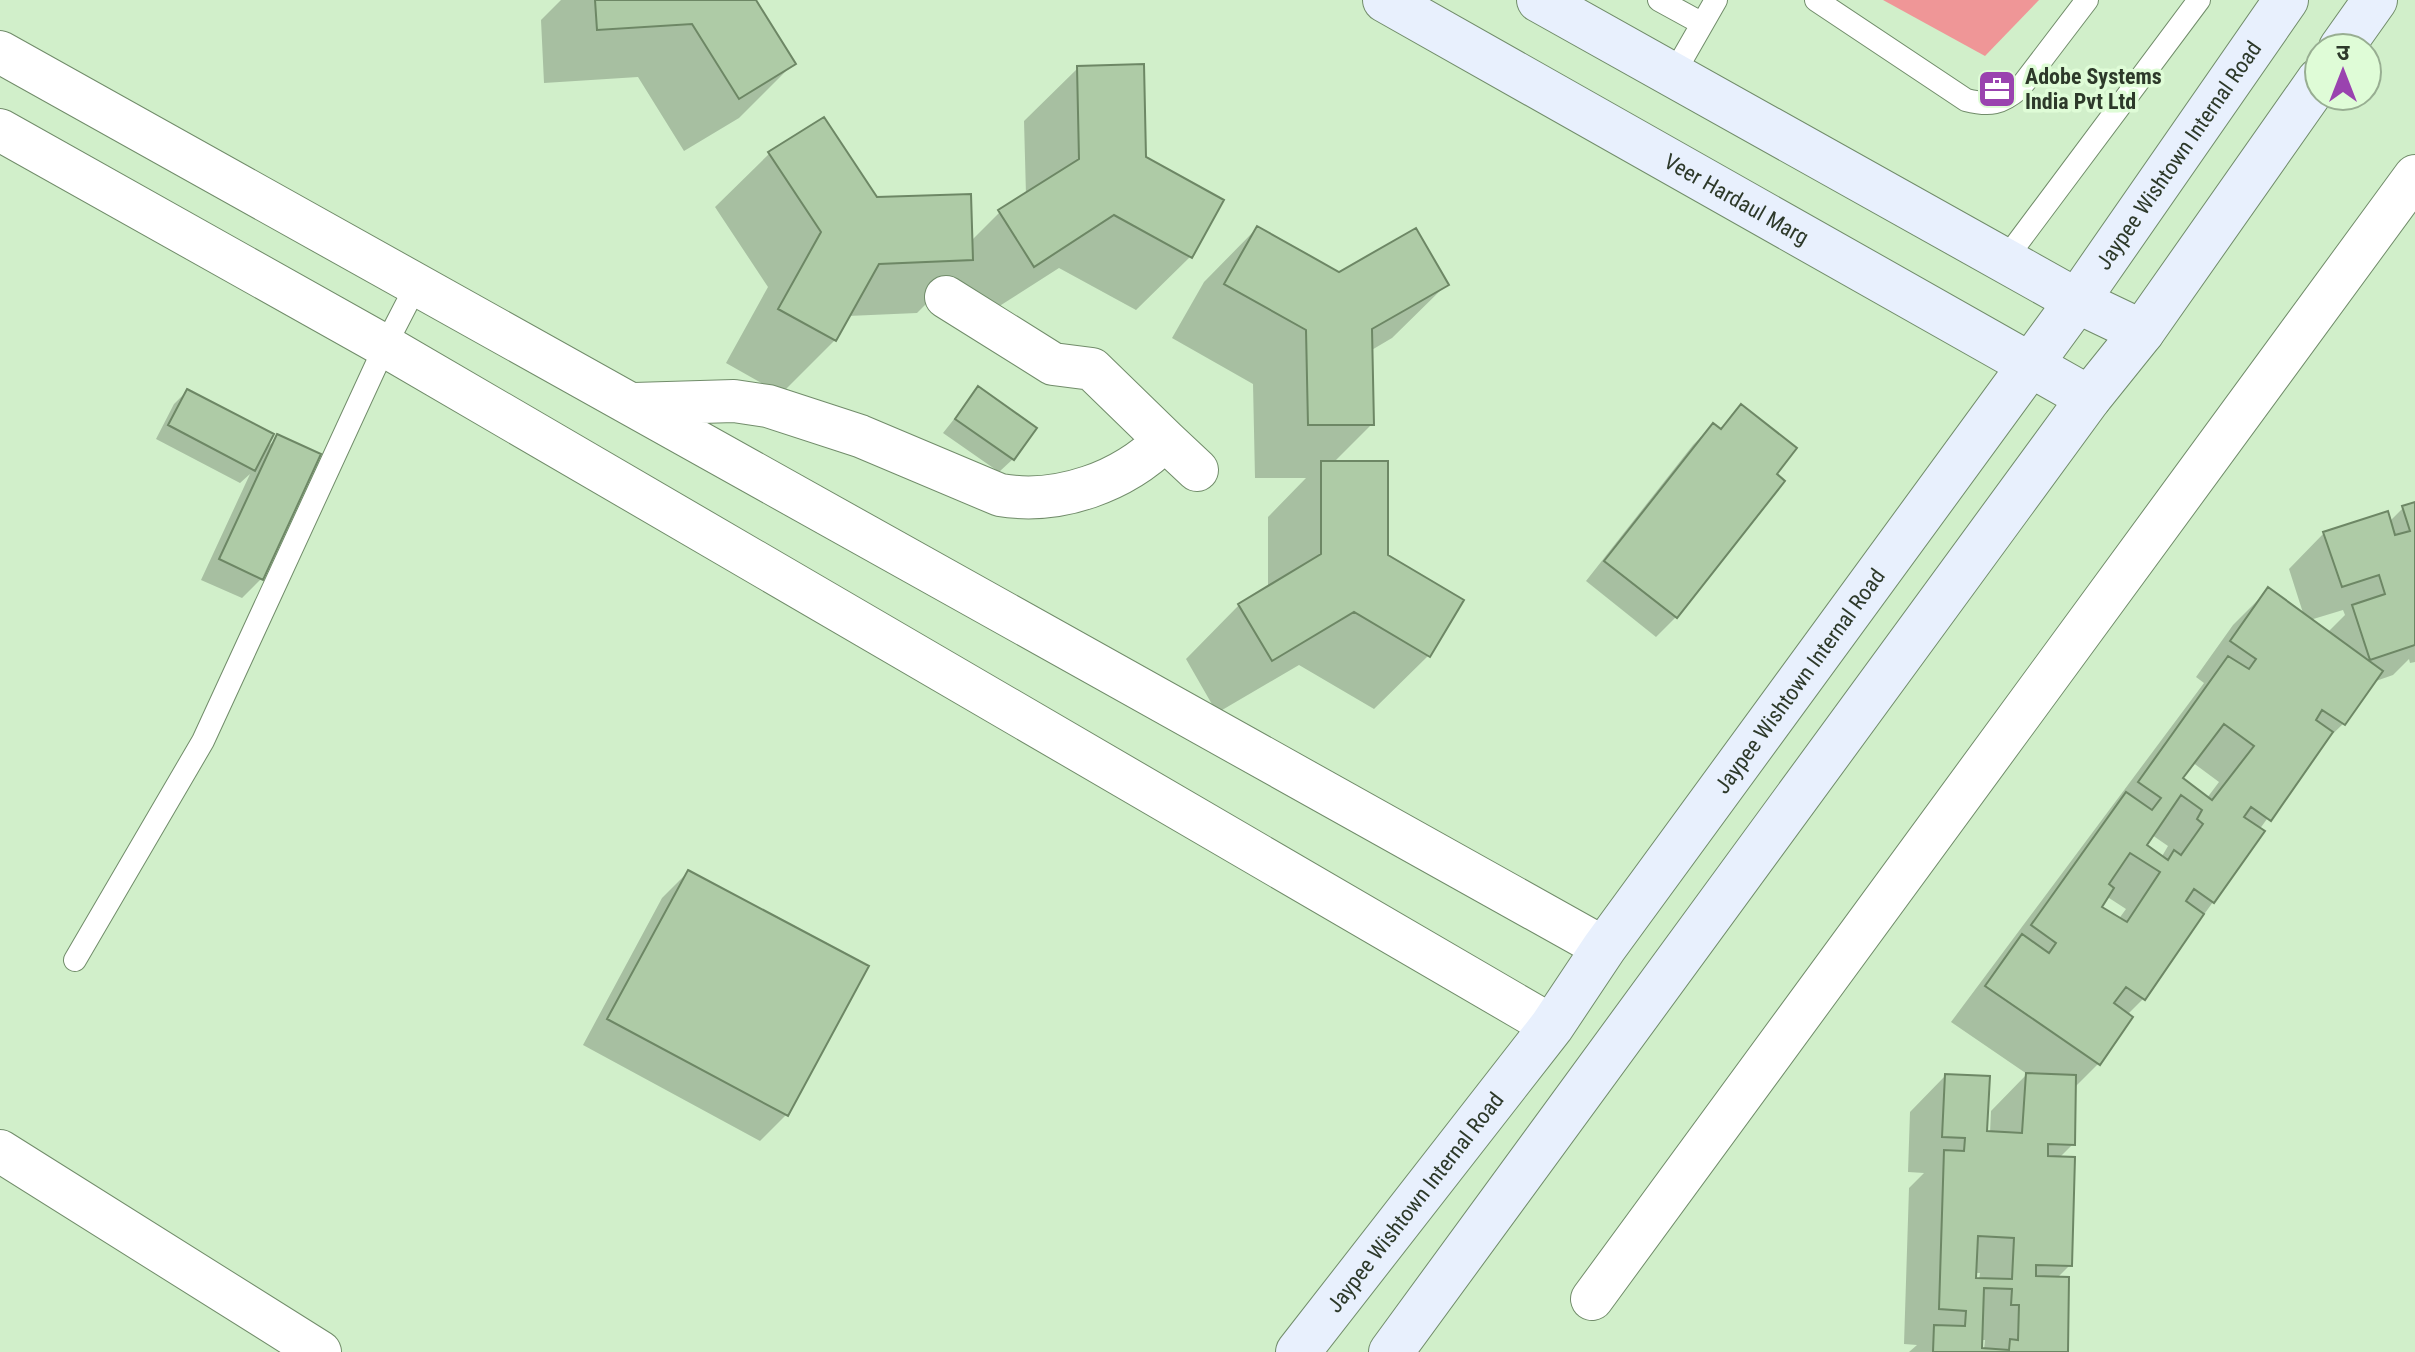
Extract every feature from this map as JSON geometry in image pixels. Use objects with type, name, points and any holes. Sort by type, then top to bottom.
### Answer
[{"type":"street","name":"Veer Hardaul Marg","points":[[1385,0],[2031,362],[2089,398]]},
{"type":"street","points":[[1539,0],[2004,261],[2142,332]]},
{"type":"street","name":"Jaypee Wishtown Internal Road","points":[[1298,1352],[1552,1026],[1604,948],[2077,301],[2286,0]]},
{"type":"street","points":[[2352,32],[2375,0]]},
{"type":"street","points":[[0,52],[1604,948]]},
{"type":"street","points":[[1391,1352],[2089,398],[2142,332],[2303,103]]},
{"type":"street","points":[[0,130],[385,346],[1552,1026]]},
{"type":"street","points":[[1592,1299],[2415,176]]},
{"type":"street","points":[[946,297],[1053,364],[1092,369],[1197,470]]},
{"type":"street","points":[[633,404],[734,401],[768,406],[860,436],[1000,495],[1021,499],[1053,499],[1094,484],[1142,463],[1165,440]]},
{"type":"street","points":[[0,1151],[320,1352]]},
{"type":"lane","points":[[1659,0],[1701,23]]},
{"type":"lane","points":[[1673,75],[1716,0]]},
{"type":"lane","points":[[1816,0],[1966,100],[1989,106],[2007,100],[2020,88],[2087,0]]},
{"type":"lane","points":[[2004,261],[2199,0]]},
{"type":"lane","points":[[75,960],[203,741],[385,346],[417,284]]},
{"type":"shaded area","points":[[1883,0],[2039,0],[1985,56]]},
{"type":"building","points":[[595,0],[756,0],[796,64],[739,99],[692,24],[597,30]]},
{"type":"building","points":[[1144,64],[1146,157],[1224,200],[1192,258],[1114,215],[1034,267],[998,210],[1079,159],[1077,66]]},
{"type":"building","points":[[824,117],[877,197],[971,194],[973,260],[879,264],[836,341],[778,309],[821,232],[768,152]]},
{"type":"building","points":[[1257,226],[1339,272],[1416,228],[1449,285],[1372,329],[1374,425],[1308,425],[1306,330],[1224,284]]},
{"type":"building","points":[[978,386],[1037,428],[1014,460],[955,419]]},
{"type":"building","points":[[187,389],[274,434],[255,471],[168,425]]},
{"type":"building","points":[[1741,404],[1797,448],[1777,474],[1785,481],[1677,618],[1604,561],[1713,423],[1721,429]]},
{"type":"building","points":[[277,434],[321,454],[263,580],[219,559]]},
{"type":"building","points":[[1321,461],[1388,461],[1388,555],[1464,600],[1430,657],[1354,612],[1272,661],[1238,604],[1321,554]]},
{"type":"building","points":[[2415,502],[2415,645],[2370,660],[2352,605],[2385,594],[2379,575],[2342,587],[2323,532],[2388,511],[2395,535],[2410,531],[2402,506]]},
{"type":"building","points":[[2268,587],[2383,671],[2345,725],[2322,710],[2316,720],[2333,732],[2271,821],[2251,807],[2244,817],[2265,831],[2214,903],[2194,889],[2186,901],[2204,914],[2145,1000],[2126,987],[2114,1003],[2133,1017],[2100,1065],[1985,986],[2022,934],[2049,953],[2056,943],[2031,925],[2126,792],[2152,810],[2161,798],[2138,782],[2228,656],[2249,669],[2256,659],[2230,641]],"holes":[[[2224,724],[2254,746],[2212,800],[2183,778]],[[2181,795],[2202,810],[2197,819],[2203,824],[2181,855],[2174,850],[2168,860],[2147,845]],[[2130,853],[2160,872],[2127,922],[2102,907],[2114,888],[2109,884]]]},
{"type":"building","points":[[688,870],[869,966],[788,1116],[607,1019]]},
{"type":"building","points":[[2026,1073],[2076,1075],[2075,1145],[2048,1144],[2048,1156],[2075,1157],[2072,1266],[2036,1265],[2036,1276],[2069,1277],[2068,1352],[1933,1352],[1934,1325],[1965,1326],[1966,1311],[1939,1309],[1944,1150],[1964,1151],[1965,1138],[1942,1137],[1945,1074],[1990,1076],[1987,1131],[2022,1133]],"holes":[[[1978,1236],[2014,1238],[2012,1279],[1976,1278]],[[1984,1288],[2012,1289],[2011,1305],[2019,1305],[2018,1340],[2010,1339],[2009,1350],[1982,1348]]]},
{"type":"place","name":"Adobe Systems India Pvt Ltd","points":[[1997,89]]}]
